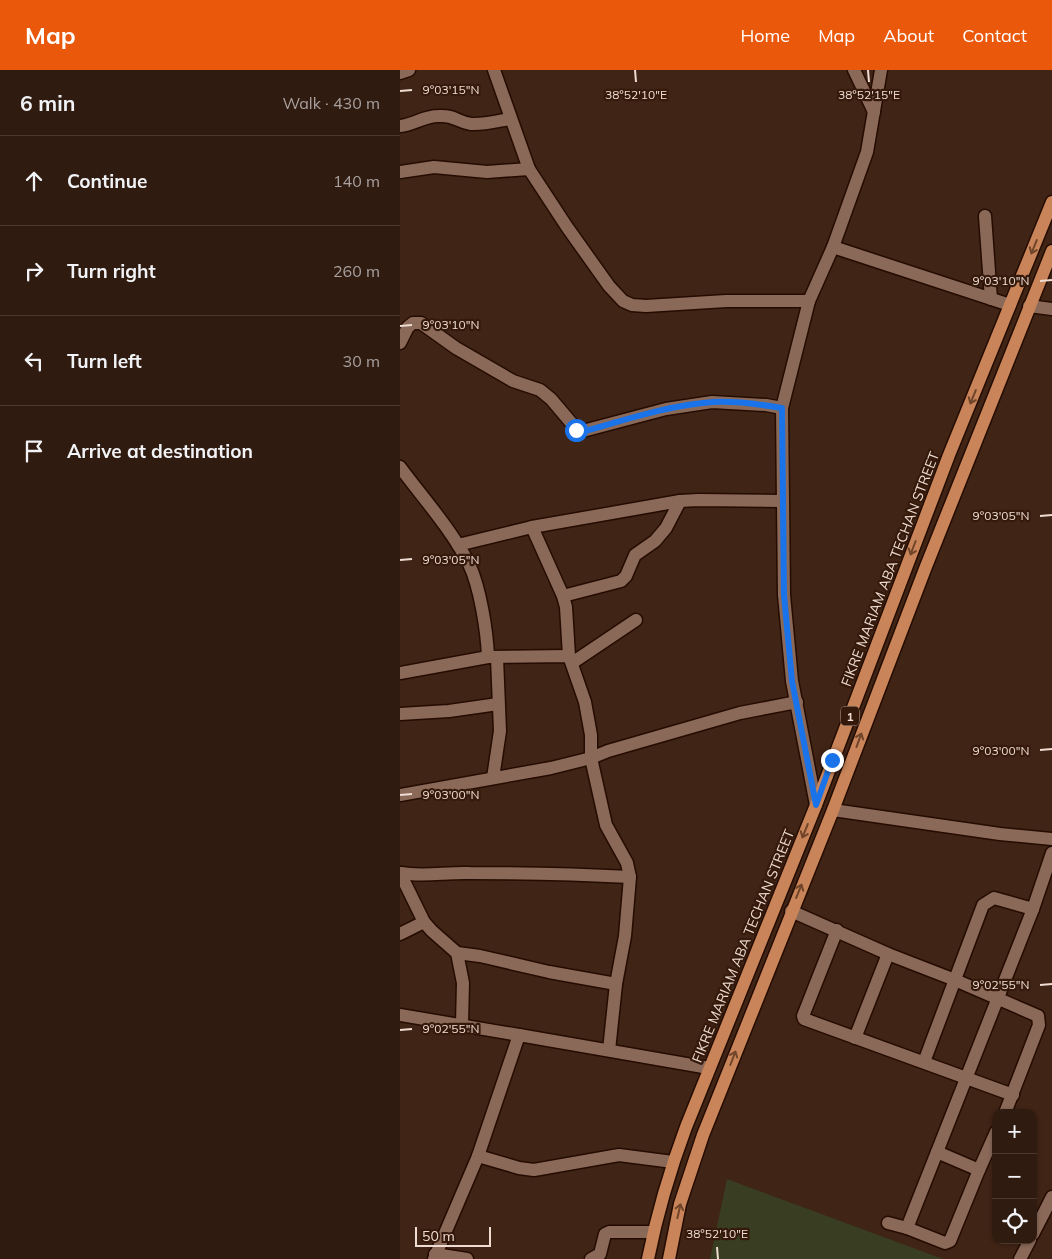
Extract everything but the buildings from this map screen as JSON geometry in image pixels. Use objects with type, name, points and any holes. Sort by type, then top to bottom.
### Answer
[{"type":"main road","name":"FIKRE MARIAM ABA TECHAN STREET","points":[[648,1259],[653,1232],[673,1162],[709,1068],[816,805],[939,481],[1052,202]]},
{"type":"main road","name":"1","points":[[669,1259],[680,1204],[688,1177],[925,568],[1052,251]]},
{"type":"street","points":[[400,73],[409,70]]},
{"type":"street","points":[[494,70],[529,168],[572,234],[609,286],[623,301],[632,305],[646,306],[726,301],[809,301]]},
{"type":"street","points":[[854,70],[874,112]]},
{"type":"street","points":[[816,805],[792,681],[784,595],[782,408],[809,301],[833,247],[867,152],[881,70]]},
{"type":"street","points":[[400,126],[410,125],[430,116],[451,116],[465,123],[474,124],[510,119]]},
{"type":"street","points":[[400,172],[434,167],[487,172],[529,168]]},
{"type":"street","points":[[985,216],[991,298]]},
{"type":"street","points":[[833,247],[1010,305]]},
{"type":"street","points":[[1029,306],[1052,309]]},
{"type":"street","points":[[400,343],[408,327],[413,323],[421,323],[456,348],[513,381],[540,390],[579,432],[666,409],[712,402],[766,405],[782,408]]},
{"type":"street","points":[[400,467],[458,545],[474,577],[492,658],[498,704],[499,740],[493,778]]},
{"type":"street","points":[[458,545],[532,527],[680,502],[698,500],[782,501]]},
{"type":"street","points":[[563,596],[621,581],[626,576],[635,555],[655,540],[666,528],[680,502]]},
{"type":"street","points":[[532,527],[563,596],[566,607],[570,659],[587,710],[591,735],[591,758],[606,825],[627,863],[630,877],[625,936],[616,984],[610,1050]]},
{"type":"street","points":[[400,673],[492,658],[570,659],[636,620]]},
{"type":"street","points":[[400,795],[551,768],[591,758],[608,751],[740,713],[797,702]]},
{"type":"street","points":[[400,714],[449,711],[498,704]]},
{"type":"street","points":[[832,810],[1000,834],[1052,839]]},
{"type":"street","points":[[907,1228],[1033,910],[1052,853]]},
{"type":"street","points":[[401,873],[413,875],[458,872],[630,877]]},
{"type":"street","points":[[401,873],[424,922],[457,953],[616,984]]},
{"type":"street","points":[[924,1062],[983,904],[994,898],[1033,910]]},
{"type":"street","points":[[791,911],[888,954],[1038,1016],[1040,1020],[1039,1025],[1007,1109]]},
{"type":"street","points":[[400,934],[424,922]]},
{"type":"street","points":[[837,930],[803,1016],[804,1019],[1012,1095]]},
{"type":"street","points":[[457,953],[463,983],[462,1024]]},
{"type":"street","points":[[855,1038],[888,954]]},
{"type":"street","points":[[400,1015],[462,1024],[709,1068]]},
{"type":"street","points":[[467,1259],[434,1256],[478,1156],[518,1035]]},
{"type":"street","points":[[888,1223],[907,1228],[945,1243],[950,1242],[992,1141]]},
{"type":"street","points":[[936,1152],[979,1170]]},
{"type":"street","points":[[478,1156],[519,1168],[534,1170],[619,1155],[673,1162]]},
{"type":"street","points":[[1037,1227],[1051,1203]]},
{"type":"street","points":[[591,1259],[600,1254],[605,1234],[609,1232],[653,1232]]},
{"type":"street","points":[[1020,1259],[1028,1244]]},
{"type":"green space","points":[[727,1179],[943,1259],[710,1259]]},
{"type":"route","points":[[576,430],[582,432],[666,409],[712,402],[766,405],[782,408],[782,553],[784,595],[792,681],[816,805],[832,760]]}]
